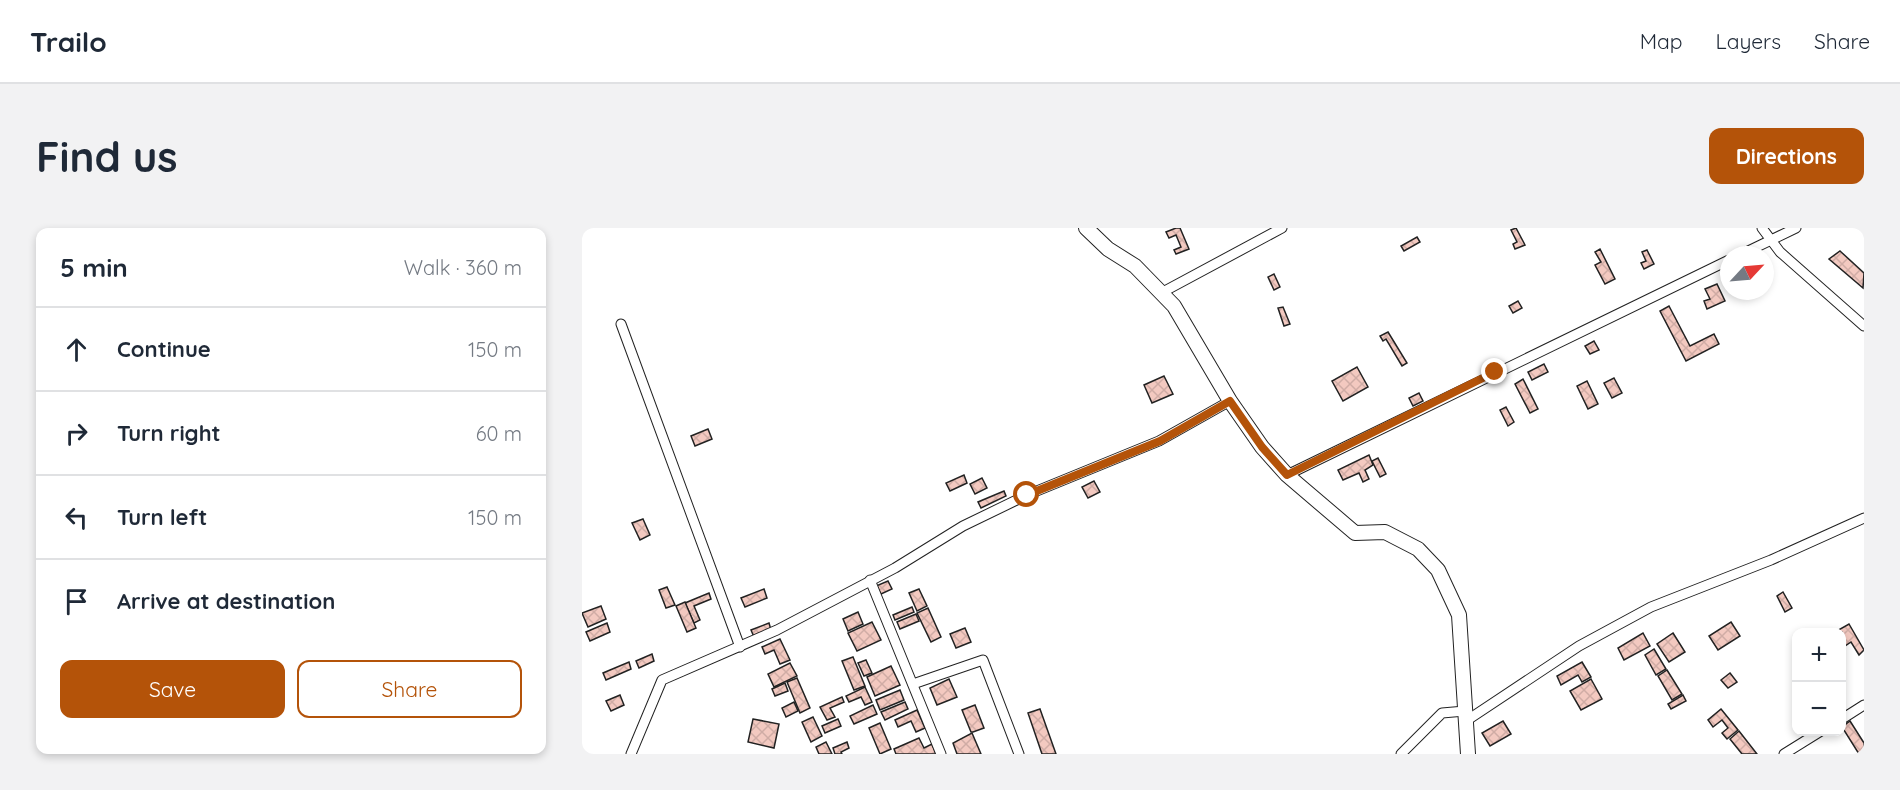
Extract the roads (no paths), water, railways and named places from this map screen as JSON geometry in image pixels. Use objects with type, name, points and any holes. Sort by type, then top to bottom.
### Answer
[{"type":"street","points":[[1086,228],[1108,249],[1136,266],[1174,306],[1230,401],[1262,447],[1287,475],[1355,533],[1385,532],[1418,549],[1438,570],[1458,615],[1468,754]]},
{"type":"street","points":[[1161,292],[1282,228]]},
{"type":"street","points":[[1762,228],[1780,252],[1864,326]]},
{"type":"street","points":[[1759,246],[1796,228]]},
{"type":"street","points":[[1287,475],[1720,264]]},
{"type":"street","points":[[621,324],[740,647]]},
{"type":"street","points":[[631,754],[662,680],[777,630],[895,568],[963,526],[1027,495],[1160,441],[1230,401]]},
{"type":"street","points":[[1401,754],[1442,713],[1465,716],[1579,646],[1651,607],[1771,560],[1864,518]]},
{"type":"street","points":[[870,580],[941,754]]},
{"type":"street","points":[[913,684],[983,660],[1019,754]]},
{"type":"street","points":[[1846,716],[1864,705]]},
{"type":"street","points":[[1784,754],[1814,736]]}]
